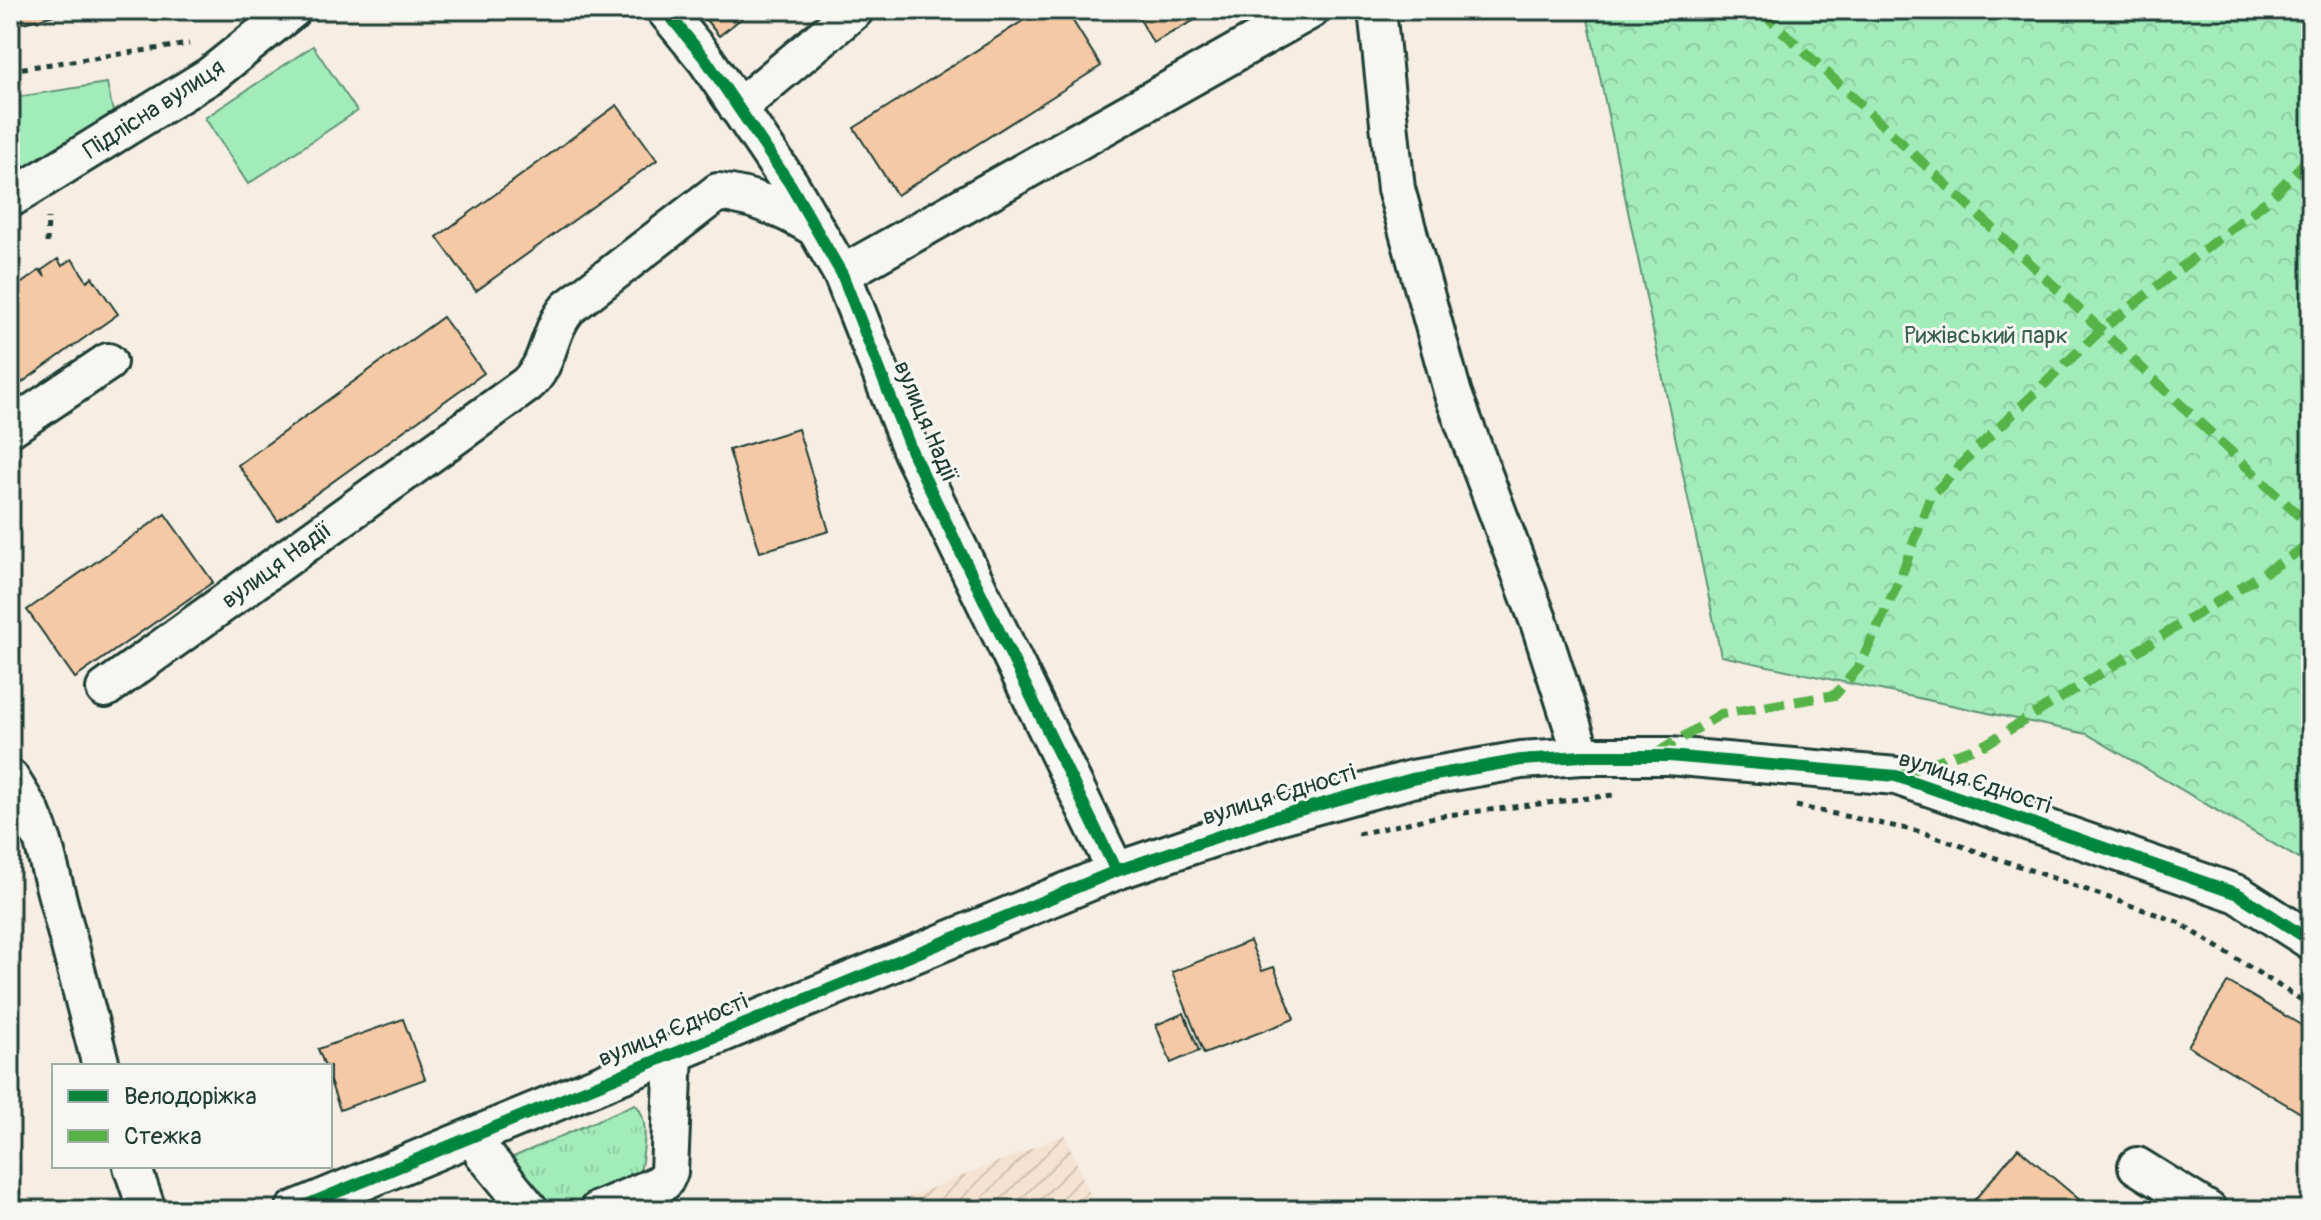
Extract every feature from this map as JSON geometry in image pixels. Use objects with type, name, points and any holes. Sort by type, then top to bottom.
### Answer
[{"type":"street","name":"вулиця Надії","points":[[665,10],[706,60],[790,184],[842,274],[912,452],[1116,871]]},
{"type":"street","points":[[738,108],[855,10]]},
{"type":"street","points":[[842,274],[1311,10]]},
{"type":"street","points":[[1377,10],[1396,189],[1453,394],[1540,625],[1582,756]]},
{"type":"street","name":"Підлісна вулиця","points":[[10,199],[211,75],[278,16]]},
{"type":"street","name":"вулиця Надії","points":[[105,689],[526,385],[540,369],[554,326],[568,308],[718,192],[774,207],[815,228]]},
{"type":"street","points":[[10,428],[108,362]]},
{"type":"street","name":"вулиця Єдності","points":[[294,1210],[1116,871],[1278,816],[1412,779],[1521,760],[1669,756],[1896,776],[2238,894],[2311,941]]},
{"type":"street","points":[[12,782],[31,812],[43,842],[100,1064]]},
{"type":"street","points":[[598,1210],[664,1182],[669,1172],[674,1053]]},
{"type":"street","points":[[475,1136],[483,1153],[530,1210]]},
{"type":"street","points":[[2137,1166],[2208,1210]]},
{"type":"street","points":[[133,1168],[147,1210]]},
{"type":"path","points":[[10,70],[197,43]]},
{"type":"path","points":[[1353,836],[1439,816],[1619,794]]},
{"type":"path","points":[[1788,804],[1922,832],[2178,922],[2311,1006]]},
{"type":"shaded area","points":[[1065,1135],[1096,1210],[877,1210]]},
{"type":"green space","name":"Рижівський парк","points":[[1586,10],[2311,10],[2311,866],[2087,734],[1721,656]]},
{"type":"green space","points":[[313,46],[357,111],[248,184],[205,118]]},
{"type":"green space","points":[[107,83],[114,117],[10,178],[10,98]]},
{"type":"green space","points":[[635,1104],[643,1119],[645,1138],[640,1175],[635,1180],[562,1208],[548,1202],[514,1163],[513,1157]]},
{"type":"building","points":[[10,10],[74,10],[23,23],[21,15],[10,18]]},
{"type":"building","points":[[698,10],[752,10],[719,36]]},
{"type":"building","points":[[1040,10],[1066,10],[1101,66],[897,195],[854,128]]},
{"type":"building","points":[[1135,10],[1213,10],[1153,43]]},
{"type":"building","points":[[617,105],[657,160],[476,291],[437,237]]},
{"type":"building","points":[[58,259],[62,266],[72,259],[87,281],[92,277],[118,314],[10,391],[10,284],[15,288],[40,270],[45,277],[42,270]]},
{"type":"building","points":[[443,317],[484,373],[278,521],[238,465]]},
{"type":"building","points":[[798,429],[829,531],[760,552],[729,450]]},
{"type":"building","points":[[165,514],[213,582],[75,678],[27,610]]},
{"type":"building","points":[[1250,941],[1262,971],[1274,967],[1294,1019],[1204,1054],[1172,972]]},
{"type":"building","points":[[2228,982],[2311,1031],[2311,1119],[2188,1046]]},
{"type":"building","points":[[1184,1013],[1199,1051],[1171,1063],[1156,1025]]},
{"type":"building","points":[[403,1019],[425,1079],[340,1110],[332,1087],[332,1064],[324,1064],[318,1049]]},
{"type":"building","points":[[2018,1148],[2081,1201],[2073,1210],[1966,1210]]},
{"type":"marked path","points":[[1760,10],[2311,527]]},
{"type":"marked path","points":[[1657,753],[1721,714],[1835,695],[1859,667],[1900,579],[1930,498],[1968,457],[2101,330],[2268,200],[2311,156]]},
{"type":"marked path","points":[[1897,775],[1986,744],[2311,544]]},
{"type":"cycle path","points":[[665,10],[706,60],[790,184],[842,274],[912,452],[1116,871]]},
{"type":"cycle path","points":[[294,1210],[1116,871],[1278,816],[1412,779],[1521,760],[1669,756],[1896,776],[2238,894],[2311,941]]}]
